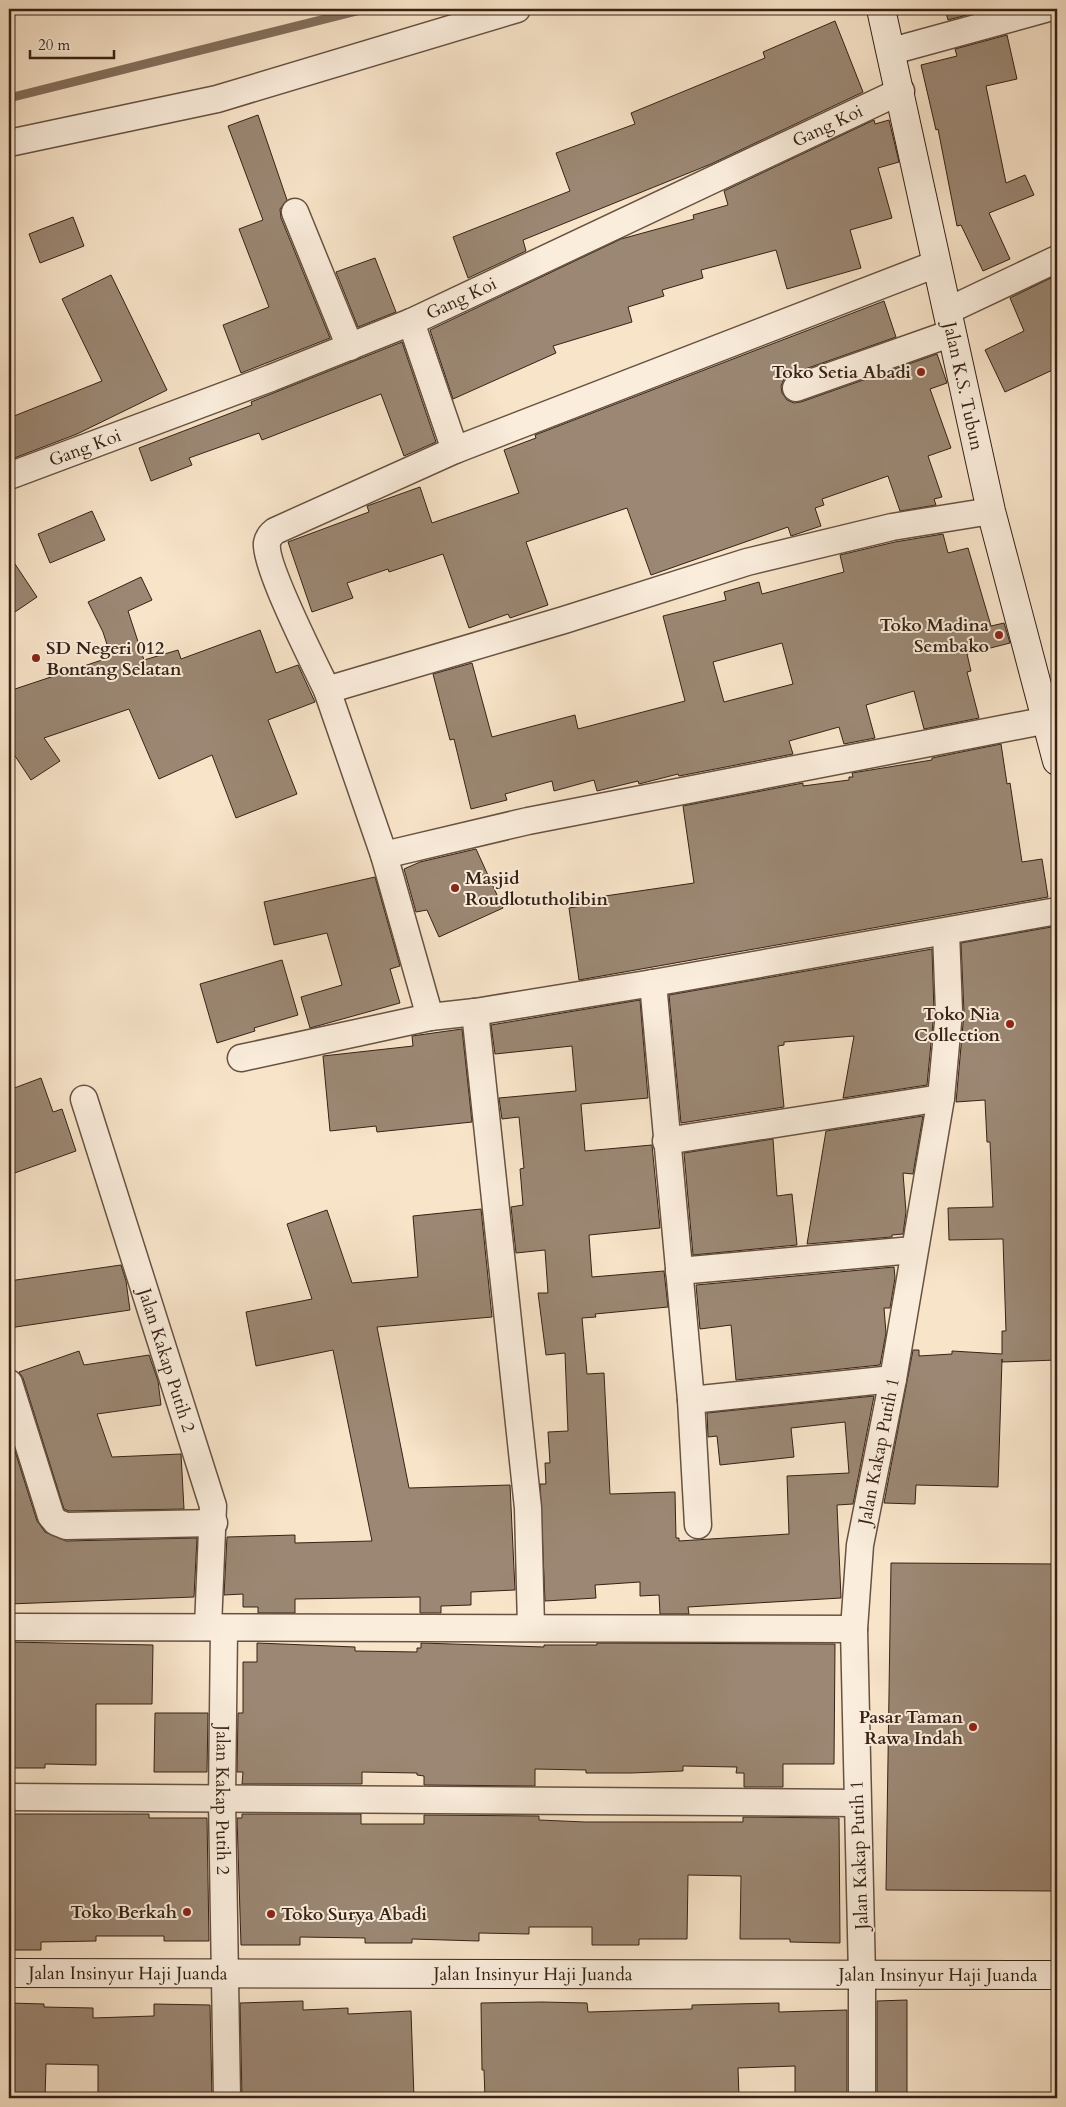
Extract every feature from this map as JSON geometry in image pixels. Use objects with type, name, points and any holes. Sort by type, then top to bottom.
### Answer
[{"type":"street","points":[[9,143],[216,99],[517,9]]},
{"type":"street","name":"Jalan K.S. Tubun","points":[[881,9],[901,91],[936,264],[991,511],[1048,720],[1057,761]]},
{"type":"street","points":[[892,51],[1045,9]]},
{"type":"street","name":"Gang Koi","points":[[9,476],[350,347],[411,322],[901,91]]},
{"type":"street","points":[[295,212],[350,347]]},
{"type":"street","points":[[796,388],[950,322],[1057,259]]},
{"type":"street","points":[[430,1017],[384,855],[327,690],[281,590],[267,550],[269,537],[275,530],[455,450],[936,264]]},
{"type":"street","points":[[411,322],[455,450]]},
{"type":"street","points":[[327,690],[564,620],[747,562],[892,527],[991,511]]},
{"type":"street","points":[[384,855],[528,821],[1048,720]]},
{"type":"street","points":[[241,1058],[430,1017],[475,1012],[653,983],[1057,911]]},
{"type":"street","name":"Jalan Kakap Putih 1","points":[[862,2098],[862,1976],[854,1628],[860,1545],[893,1379],[913,1250],[941,1098],[949,1012],[946,932]]},
{"type":"street","points":[[653,983],[691,1400],[698,1525]]},
{"type":"street","points":[[475,1012],[528,1508],[531,1627]]},
{"type":"street","points":[[666,1141],[941,1098]]},
{"type":"street","name":"Jalan Kakap Putih 2","points":[[84,1099],[209,1490],[214,1523],[226,1973],[227,2098]]},
{"type":"street","points":[[678,1271],[913,1250]]},
{"type":"street","points":[[691,1400],[893,1379]]},
{"type":"street","points":[[9,1383],[50,1516],[56,1522],[66,1526],[214,1523]]},
{"type":"street","points":[[9,1627],[854,1628]]},
{"type":"street","points":[[9,1797],[857,1803]]},
{"type":"street","name":"Jalan Insinyur Haji Juanda","points":[[9,1973],[1057,1975]]},
{"type":"building","points":[[945,9],[989,9],[948,20]]},
{"type":"building","points":[[835,21],[863,92],[711,164],[523,240],[526,251],[468,278],[453,237],[570,191],[556,153],[635,124],[631,113],[765,58],[763,52]]},
{"type":"building","points":[[1007,35],[1017,79],[986,86],[1006,183],[1025,175],[1034,195],[989,213],[1010,259],[983,271],[961,225],[957,226],[938,129],[936,130],[921,65],[957,56],[955,49]]},
{"type":"building","points":[[258,115],[287,200],[280,209],[281,218],[330,338],[241,373],[223,325],[269,307],[239,229],[263,220],[228,126]]},
{"type":"building","points":[[874,120],[875,124],[889,120],[899,162],[878,168],[892,218],[850,230],[861,268],[787,289],[776,250],[701,270],[703,278],[662,290],[664,296],[628,307],[632,322],[553,346],[556,353],[453,399],[430,330],[621,239],[694,219],[693,215],[728,205],[724,191]]},
{"type":"building","points":[[73,217],[84,246],[40,263],[29,234]]},
{"type":"building","points":[[375,258],[396,312],[358,327],[336,272]]},
{"type":"building","points":[[111,275],[167,390],[77,434],[9,460],[9,418],[102,381],[62,299]]},
{"type":"building","points":[[1057,275],[1057,368],[1005,392],[985,350],[1024,331],[1010,298]]},
{"type":"building","points":[[884,301],[896,337],[791,374],[784,379],[781,386],[782,393],[787,400],[794,403],[801,402],[937,354],[947,383],[930,389],[951,448],[928,456],[942,497],[934,499],[936,505],[900,511],[888,476],[822,499],[824,505],[815,508],[821,526],[791,536],[788,527],[651,575],[627,508],[526,542],[548,605],[510,618],[508,614],[469,628],[443,554],[389,572],[388,569],[347,583],[353,598],[312,612],[288,542],[369,512],[367,506],[420,487],[432,523],[519,493],[504,450],[536,438],[535,435]]},
{"type":"building","points":[[402,342],[436,442],[404,456],[381,394],[262,440],[259,433],[189,458],[192,465],[151,481],[139,448],[252,405],[251,402]]},
{"type":"building","points":[[92,511],[105,540],[50,563],[38,534]]},
{"type":"building","points":[[943,534],[948,553],[968,548],[991,626],[1004,623],[1010,643],[967,654],[971,671],[967,672],[979,718],[924,729],[914,691],[866,705],[875,738],[844,744],[839,727],[789,741],[793,754],[679,776],[678,774],[639,784],[638,781],[597,791],[594,780],[554,791],[552,781],[505,794],[507,800],[471,809],[454,739],[450,740],[433,674],[472,663],[492,737],[575,715],[578,729],[685,701],[663,616],[726,600],[724,592],[759,582],[762,594],[844,572],[840,555],[895,542]],"holes":[[[782,643],[793,684],[724,702],[713,662]]]},
{"type":"building","points":[[9,555],[37,597],[9,616]]},
{"type":"building","points":[[141,577],[152,600],[128,611],[144,660],[178,650],[181,659],[260,630],[276,673],[298,665],[315,702],[268,720],[297,794],[236,818],[212,755],[159,779],[129,709],[44,738],[60,761],[31,780],[9,747],[9,691],[111,657],[103,632],[88,602]]},
{"type":"building","points":[[1001,744],[1007,784],[1010,783],[1022,862],[1042,859],[1048,897],[579,980],[569,908],[606,902],[605,896],[694,883],[683,806],[803,783],[803,786],[849,780],[849,777],[853,777],[852,773],[932,760],[932,758]]},
{"type":"building","name":"Masjid Roudlotutholibin","points":[[476,849],[503,908],[439,937],[427,910],[416,912],[404,869],[420,862]]},
{"type":"building","points":[[375,877],[400,966],[390,969],[400,1003],[310,1028],[301,997],[342,985],[327,933],[274,945],[264,902]]},
{"type":"building","points":[[1057,926],[1057,1162],[1053,1162],[1055,1240],[1057,1240],[1057,1360],[1002,1362],[1002,1359],[998,1487],[916,1485],[915,1504],[884,1503],[913,1350],[919,1350],[919,1356],[952,1354],[952,1351],[1002,1354],[1002,1331],[1006,1331],[1003,1239],[949,1240],[948,1208],[993,1207],[990,1142],[987,1142],[985,1100],[956,1102],[964,1013],[961,943]]},
{"type":"building","points":[[932,949],[934,1012],[927,1085],[843,1098],[854,1036],[784,1042],[784,1045],[778,1046],[784,1107],[681,1123],[669,995]]},
{"type":"building","points":[[282,960],[298,1015],[254,1028],[255,1031],[217,1043],[200,984]]},
{"type":"building","points":[[640,1000],[648,1098],[581,1104],[585,1151],[652,1145],[660,1228],[589,1235],[592,1277],[664,1271],[668,1307],[595,1314],[596,1317],[582,1318],[587,1374],[604,1373],[610,1494],[675,1492],[676,1538],[679,1538],[679,1541],[789,1534],[787,1476],[849,1473],[845,1422],[791,1428],[794,1457],[720,1465],[717,1436],[708,1437],[707,1413],[874,1396],[853,1504],[837,1505],[841,1598],[688,1607],[689,1614],[660,1614],[659,1595],[640,1596],[640,1582],[595,1585],[596,1598],[545,1601],[540,1484],[546,1484],[545,1463],[550,1463],[548,1432],[568,1431],[565,1353],[546,1355],[538,1293],[548,1293],[545,1250],[516,1253],[511,1207],[523,1205],[520,1169],[524,1168],[519,1117],[502,1119],[499,1098],[576,1091],[572,1046],[495,1054],[491,1025]]},
{"type":"building","points":[[462,1029],[472,1122],[377,1132],[376,1126],[330,1131],[323,1056],[413,1046],[412,1036]]},
{"type":"building","points":[[41,1078],[53,1112],[62,1109],[76,1151],[9,1175],[9,1090]]},
{"type":"building","points":[[923,1116],[913,1174],[903,1173],[906,1212],[903,1234],[892,1235],[892,1237],[807,1244],[826,1131]]},
{"type":"building","points":[[773,1139],[777,1196],[792,1194],[797,1245],[693,1255],[684,1153]]},
{"type":"building","points":[[481,1209],[492,1317],[377,1327],[409,1488],[510,1485],[515,1590],[471,1592],[471,1605],[441,1606],[441,1613],[420,1613],[420,1597],[295,1599],[295,1613],[258,1613],[258,1607],[243,1607],[243,1594],[224,1595],[227,1537],[295,1535],[295,1543],[372,1541],[333,1350],[256,1366],[246,1312],[312,1299],[287,1224],[327,1210],[352,1283],[418,1277],[413,1216]]},
{"type":"building","points":[[121,1265],[126,1281],[130,1310],[9,1328],[9,1281]]},
{"type":"building","points":[[894,1267],[895,1278],[890,1308],[884,1308],[886,1333],[880,1365],[736,1380],[731,1325],[700,1329],[696,1285]]},
{"type":"building","points":[[79,1351],[84,1365],[149,1355],[158,1381],[161,1405],[97,1414],[112,1457],[181,1454],[184,1509],[69,1511],[64,1509],[23,1378],[19,1372]]},
{"type":"building","points":[[9,1432],[37,1521],[45,1532],[66,1541],[197,1538],[194,1597],[9,1604]]},
{"type":"building","name":"Pasar Taman Rawa Indah","points":[[891,1563],[1057,1564],[1057,1891],[886,1890]]},
{"type":"building","points":[[9,1642],[153,1645],[152,1704],[96,1704],[96,1765],[45,1764],[45,1768],[9,1768]]},
{"type":"building","points":[[257,1643],[355,1647],[355,1651],[417,1652],[417,1648],[421,1648],[421,1643],[544,1647],[544,1645],[597,1645],[597,1643],[835,1644],[834,1764],[783,1764],[783,1787],[744,1787],[744,1773],[736,1773],[737,1767],[683,1766],[683,1771],[631,1773],[586,1773],[586,1770],[535,1769],[535,1786],[424,1785],[424,1776],[417,1775],[417,1773],[362,1772],[362,1784],[242,1784],[243,1772],[237,1772],[238,1713],[243,1713],[243,1662],[257,1662]]},
{"type":"building","points":[[155,1713],[208,1713],[207,1772],[154,1772]]},
{"type":"building","points":[[9,1814],[149,1814],[149,1818],[207,1818],[209,1941],[164,1941],[164,1936],[96,1936],[96,1941],[41,1942],[41,1950],[9,1950]]},
{"type":"building","points":[[242,1814],[361,1814],[361,1824],[424,1824],[424,1815],[539,1816],[539,1820],[585,1822],[743,1822],[743,1817],[839,1818],[840,1943],[790,1942],[790,1939],[740,1939],[741,1876],[688,1875],[687,1939],[639,1939],[639,1945],[592,1945],[592,1927],[529,1927],[529,1934],[479,1933],[479,1941],[412,1939],[412,1943],[365,1943],[365,1938],[300,1937],[300,1945],[241,1945],[237,1818],[242,1818]]},
{"type":"building","points":[[907,2000],[907,2098],[877,2098],[877,2001]]},
{"type":"building","points":[[303,2001],[303,2010],[348,2008],[348,2014],[411,2011],[414,2098],[242,2098],[240,2003]]},
{"type":"building","points":[[9,2003],[44,2004],[44,2007],[93,2008],[93,2018],[154,2016],[154,2004],[210,2005],[212,2098],[98,2098],[98,2065],[46,2064],[45,2098],[9,2098]]},
{"type":"building","points":[[481,2003],[587,2003],[588,2012],[692,2009],[692,2005],[779,2003],[779,2012],[847,2010],[847,2098],[795,2098],[795,2066],[738,2068],[739,2098],[485,2098],[484,2070],[482,2070]]},
{"type":"waterway","points":[[9,98],[365,9]]},
{"type":"place","name":"Toko Setia Abadi","points":[[921,372]]},
{"type":"place","name":"Toko Madina Sembako","points":[[999,635]]},
{"type":"place","name":"SD Negeri 012 Bontang Selatan","points":[[36,658]]},
{"type":"place","name":"Masjid Roudlotutholibin","points":[[455,888]]},
{"type":"place","name":"Toko Nia Collection","points":[[1010,1024]]},
{"type":"place","name":"Pasar Taman Rawa Indah","points":[[973,1727]]},
{"type":"place","name":"Toko Berkah","points":[[187,1912]]},
{"type":"place","name":"Toko Surya Abadi","points":[[271,1914]]}]
